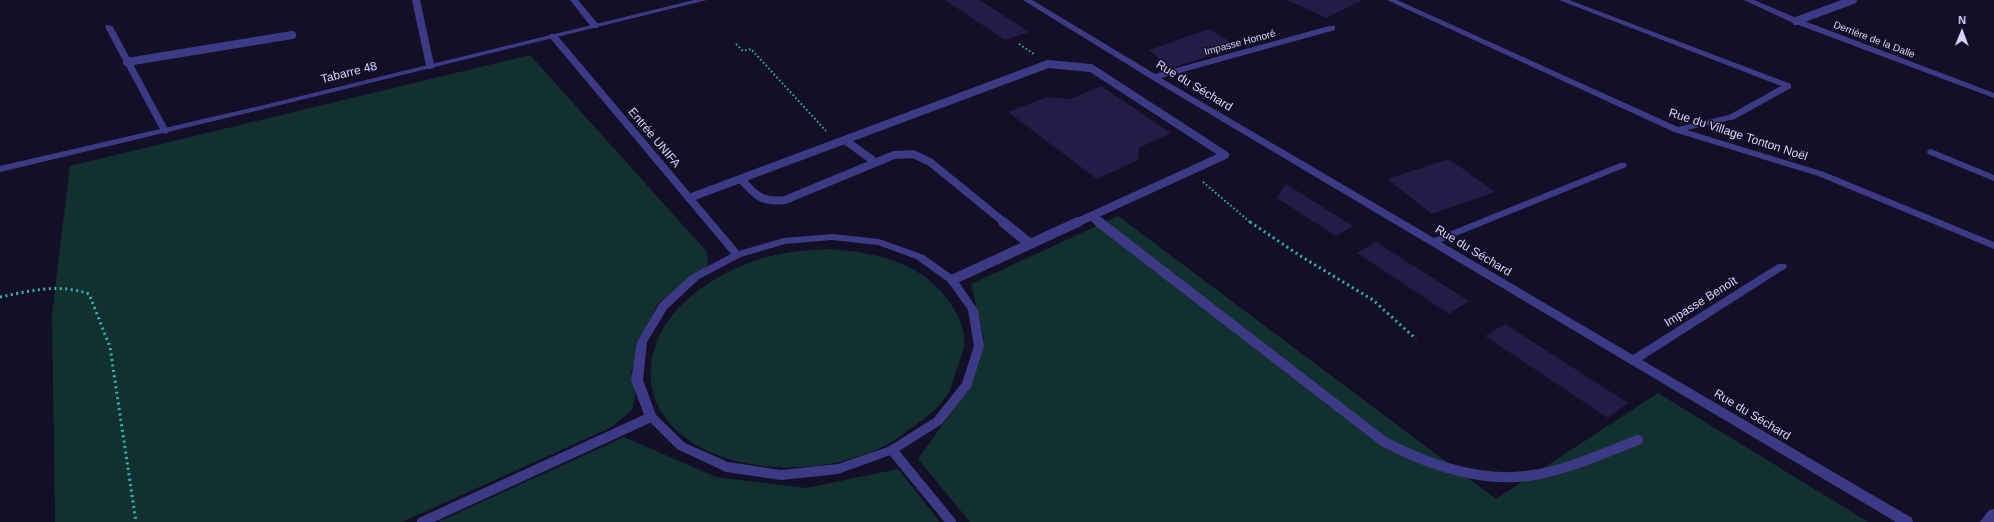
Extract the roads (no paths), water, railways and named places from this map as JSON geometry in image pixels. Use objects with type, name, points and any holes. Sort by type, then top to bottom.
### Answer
[{"type":"street","points":[[574,0],[595,26]]},
{"type":"street","name":"Tabarre 48","points":[[0,169],[165,131],[430,65],[703,0]]},
{"type":"street","name":"Rue du Séchard","points":[[1027,0],[1154,77],[1907,522]]},
{"type":"street","name":"Rue du Village Tonton Noël","points":[[1390,0],[1677,130],[1821,174],[1994,246]]},
{"type":"street","points":[[1563,0],[1788,86],[1732,117],[1677,130]]},
{"type":"street","name":"Derrière de la Dalle","points":[[1748,0],[1796,22],[1994,96]]},
{"type":"street","points":[[109,27],[165,131]]},
{"type":"street","name":"Impasse Honoré","points":[[1154,77],[1332,28]]},
{"type":"street","name":"Entrée UNIFA","points":[[553,36],[737,255]]},
{"type":"street","points":[[1931,152],[1994,178]]},
{"type":"street","points":[[1433,242],[1623,165]]},
{"type":"street","points":[[832,237],[879,242],[920,257],[952,280],[973,310],[979,346],[967,384],[938,421],[892,450],[838,469],[781,475],[726,467],[681,446],[651,417],[637,380],[642,342],[662,307],[695,277],[737,255],[784,241],[832,237]]},
{"type":"street","name":"Impasse Benoît","points":[[1633,360],[1782,266]]},
{"type":"street","points":[[1986,522],[1994,514]]},
{"type":"lane","points":[[416,0],[430,65]]},
{"type":"lane","points":[[1796,22],[1853,0]]},
{"type":"lane","points":[[127,62],[292,35]]},
{"type":"lane","points":[[689,198],[1048,64],[1071,64],[1091,68],[1225,155],[952,280]]},
{"type":"lane","points":[[845,140],[875,162]]},
{"type":"lane","points":[[741,179],[760,199],[774,202],[785,200],[875,162],[903,153],[923,157],[1030,244]]},
{"type":"lane","points":[[1091,216],[1383,440],[1406,454],[1433,464],[1497,476],[1525,476],[1556,469],[1638,440]]},
{"type":"lane","points":[[422,522],[651,417]]},
{"type":"lane","points":[[892,450],[951,522]]}]
